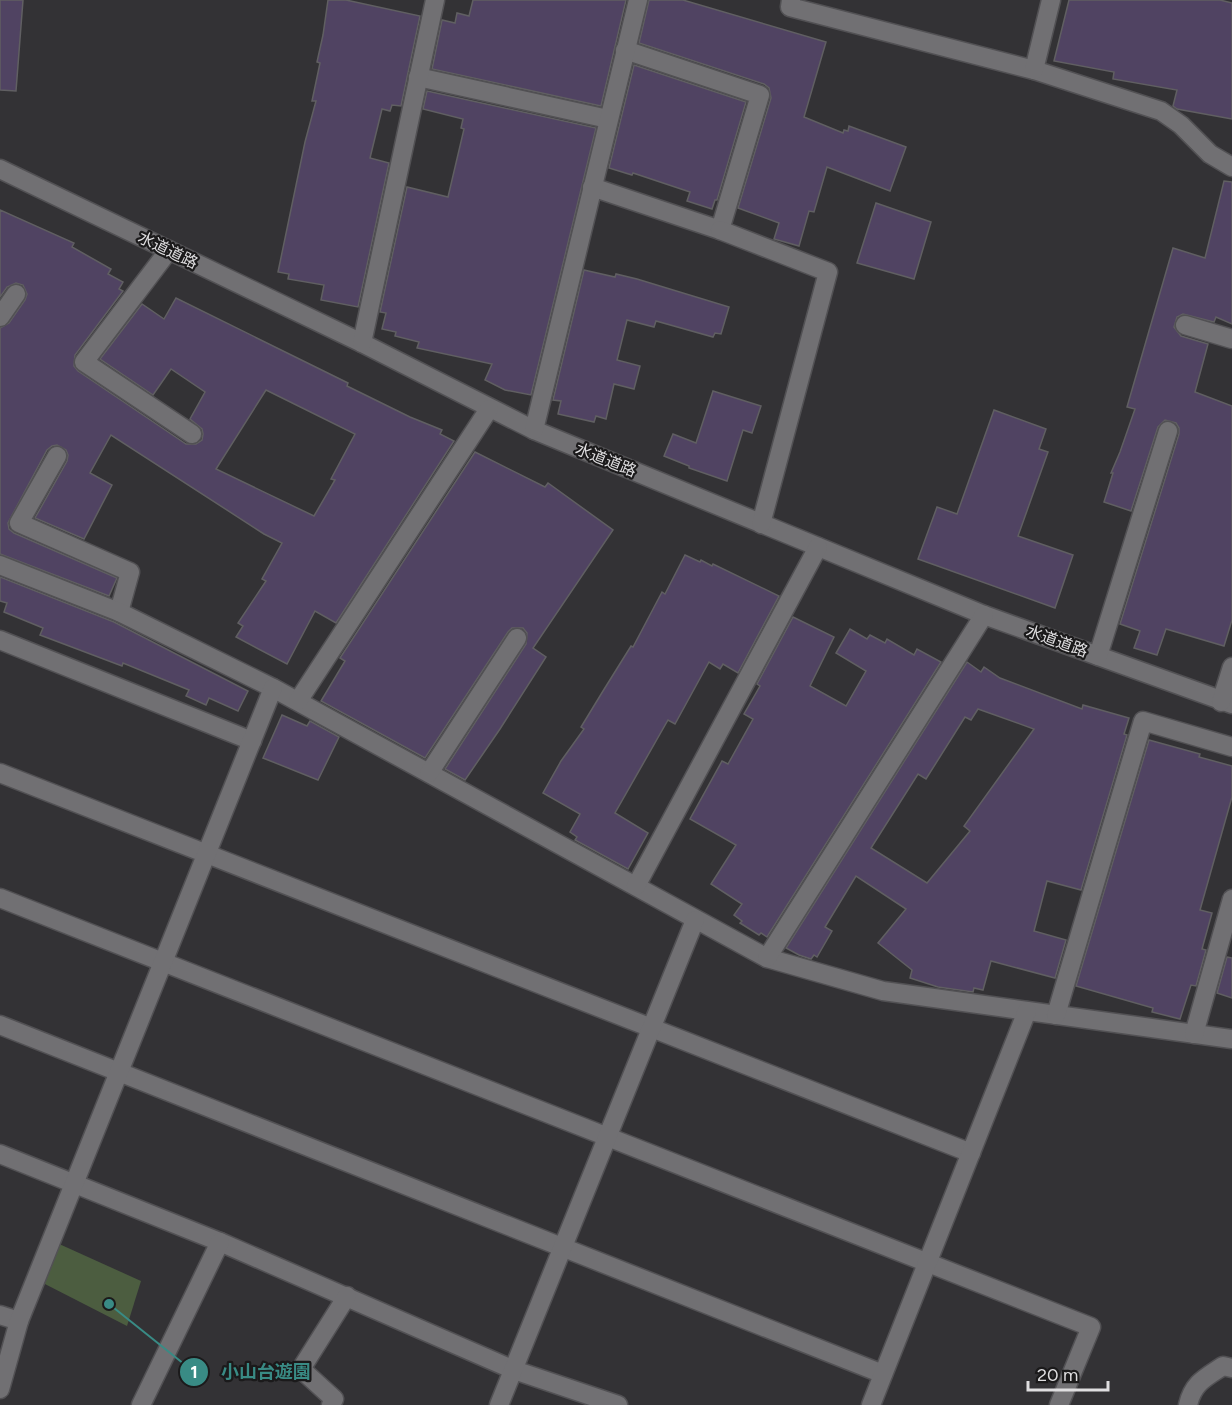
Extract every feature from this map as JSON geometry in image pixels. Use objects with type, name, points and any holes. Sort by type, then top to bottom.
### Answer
[{"type":"street","points":[[362,343],[435,0]]},
{"type":"street","points":[[534,430],[638,0]]},
{"type":"street","points":[[791,0],[790,7],[1034,70],[1161,111],[1181,125],[1210,154],[1232,167]]},
{"type":"street","points":[[1034,70],[1051,0]]},
{"type":"street","points":[[625,50],[760,95],[720,231]]},
{"type":"street","points":[[418,77],[608,119]]},
{"type":"street","name":"水道道路","points":[[0,169],[362,343],[534,430],[984,615],[1227,703]]},
{"type":"street","points":[[592,187],[720,231],[828,272],[761,524]]},
{"type":"street","points":[[169,250],[84,362],[192,434]]},
{"type":"street","points":[[0,317],[16,294]]},
{"type":"street","points":[[1185,325],[1232,339]]},
{"type":"street","points":[[298,701],[489,409]]},
{"type":"street","points":[[1098,656],[1168,431]]},
{"type":"street","points":[[57,456],[19,523],[130,572],[119,612]]},
{"type":"street","points":[[636,886],[818,547]]},
{"type":"street","points":[[0,565],[119,612],[273,688],[767,958],[883,991],[1232,1039]]},
{"type":"street","points":[[767,958],[984,615]]},
{"type":"street","points":[[429,773],[517,638]]},
{"type":"street","points":[[0,640],[252,741]]},
{"type":"street","points":[[1227,703],[1232,667]]},
{"type":"street","points":[[0,1389],[19,1321],[273,688]]},
{"type":"street","points":[[1056,1015],[1143,720],[1232,747]]},
{"type":"street","points":[[0,772],[971,1153]]},
{"type":"street","points":[[0,898],[1091,1327],[1059,1405]]},
{"type":"street","points":[[1194,1034],[1232,899]]},
{"type":"street","points":[[499,1405],[695,920]]},
{"type":"street","points":[[871,1405],[1027,1011]]},
{"type":"street","points":[[0,1025],[884,1374]]},
{"type":"street","points":[[0,1154],[75,1182],[220,1242],[514,1370],[618,1405]]},
{"type":"street","points":[[141,1405],[220,1242]]},
{"type":"street","points":[[331,1405],[334,1399],[301,1369],[347,1296]]},
{"type":"street","points":[[0,1315],[19,1321]]},
{"type":"street","points":[[1190,1398],[1204,1379],[1223,1366],[1232,1368]]},
{"type":"green space","points":[[57,1243],[141,1281],[127,1326],[41,1282]]},
{"type":"building","points":[[0,0],[23,0],[16,91],[0,90]]},
{"type":"building","points":[[328,0],[346,0],[420,16],[401,106],[392,105],[390,111],[382,109],[370,158],[389,163],[358,307],[321,300],[324,285],[288,279],[289,274],[278,272],[305,142],[316,101],[312,101],[320,63],[317,62]]},
{"type":"building","points":[[473,0],[626,0],[601,106],[432,69],[442,20],[455,23],[457,13],[469,16]]},
{"type":"building","points":[[649,0],[683,0],[826,42],[804,117],[843,133],[844,130],[848,131],[849,126],[906,147],[890,191],[827,167],[814,212],[809,211],[799,246],[774,239],[779,223],[738,208],[771,98],[769,88],[764,84],[639,43]]},
{"type":"building","points":[[1069,0],[1220,0],[1232,3],[1232,119],[1177,109],[1173,106],[1177,90],[1113,79],[1114,72],[1054,61]]},
{"type":"building","points":[[634,65],[746,102],[717,200],[712,209],[687,201],[690,192],[633,173],[632,175],[609,168]]},
{"type":"building","points":[[427,91],[596,128],[531,395],[505,390],[485,380],[492,364],[417,348],[419,342],[395,336],[396,332],[382,329],[386,313],[380,312],[407,187],[448,197],[464,129],[461,128],[463,119],[423,109]]},
{"type":"building","points":[[1224,181],[1232,182],[1232,324],[1216,317],[1214,322],[1183,314],[1177,317],[1174,327],[1181,336],[1208,344],[1195,392],[1232,406],[1232,620],[1224,646],[1166,629],[1157,655],[1134,648],[1140,631],[1120,624],[1179,434],[1176,423],[1165,420],[1158,427],[1131,511],[1104,502],[1113,473],[1111,473],[1135,409],[1127,407],[1173,248],[1205,258]]},
{"type":"building","points":[[876,203],[931,222],[914,279],[857,263]]},
{"type":"building","points":[[0,210],[74,243],[72,247],[111,269],[108,274],[123,282],[119,289],[123,291],[75,355],[74,366],[78,371],[186,444],[196,444],[202,440],[202,429],[190,419],[205,392],[171,369],[153,395],[100,359],[142,304],[164,319],[176,298],[348,383],[347,386],[442,430],[440,434],[454,441],[336,623],[315,611],[287,664],[236,637],[243,626],[238,623],[266,581],[262,579],[282,543],[264,534],[111,435],[90,473],[112,485],[84,539],[35,518],[67,461],[66,450],[57,445],[47,450],[8,523],[9,529],[14,533],[117,578],[109,596],[0,554],[0,328],[9,323],[27,294],[23,285],[16,283],[7,287],[0,297]],"holes":[[[266,390],[355,434],[331,479],[335,480],[314,516],[216,469]]]},
{"type":"building","points":[[584,270],[637,279],[729,307],[721,334],[715,333],[713,337],[656,321],[654,327],[627,320],[617,360],[640,366],[634,389],[614,384],[606,419],[596,416],[594,422],[558,414],[561,401],[553,400]]},
{"type":"building","points":[[713,391],[761,406],[752,433],[743,430],[727,481],[689,468],[689,466],[664,456],[673,434],[696,443]]},
{"type":"building","points":[[994,410],[1046,429],[1039,449],[1048,452],[1018,536],[1073,555],[1055,608],[918,559],[937,507],[957,514]]},
{"type":"building","points":[[475,452],[545,487],[548,483],[613,530],[533,648],[546,657],[465,780],[445,769],[526,644],[527,633],[523,628],[512,628],[508,632],[425,758],[321,701],[345,661],[340,658]]},
{"type":"building","points":[[685,555],[712,566],[713,564],[779,596],[738,673],[723,664],[720,669],[709,662],[675,724],[668,720],[615,813],[648,833],[628,869],[575,840],[577,837],[570,832],[580,814],[543,793],[561,761],[584,729],[581,727],[603,691],[631,646],[633,647],[662,592],[665,594]]},
{"type":"building","points":[[0,577],[114,622],[248,691],[238,711],[209,698],[206,705],[186,696],[189,690],[123,663],[122,666],[40,635],[43,628],[4,612],[7,603],[0,601]]},
{"type":"building","points":[[793,617],[834,637],[810,686],[846,706],[866,671],[836,653],[850,629],[867,639],[870,635],[885,643],[887,639],[914,655],[917,649],[941,662],[767,937],[761,933],[759,935],[740,923],[742,921],[734,915],[742,904],[711,884],[736,845],[690,819],[722,761],[728,764],[753,719],[744,714],[760,686],[757,684]]},
{"type":"building","points":[[967,662],[981,672],[984,667],[1000,678],[1082,709],[1083,705],[1129,718],[1124,734],[1127,735],[1081,890],[1047,881],[1034,931],[1066,940],[1055,978],[991,961],[983,990],[974,988],[973,992],[938,987],[910,978],[912,970],[878,943],[906,909],[856,876],[825,927],[832,931],[817,957],[814,955],[811,959],[786,948]],"holes":[[[978,709],[1034,729],[964,826],[970,831],[927,883],[871,848],[918,774],[926,779],[965,717],[971,720]]]},
{"type":"building","points":[[282,715],[307,726],[310,721],[339,737],[318,780],[263,758]]},
{"type":"building","points":[[1149,740],[1200,754],[1199,757],[1232,766],[1232,797],[1200,910],[1212,913],[1202,949],[1206,950],[1196,986],[1191,985],[1180,1019],[1152,1012],[1153,1008],[1076,986]]},
{"type":"building","points":[[1227,957],[1232,958],[1232,998],[1217,993]]},
{"type":"place","name":"小山台遊園","points":[[109,1304]]}]
